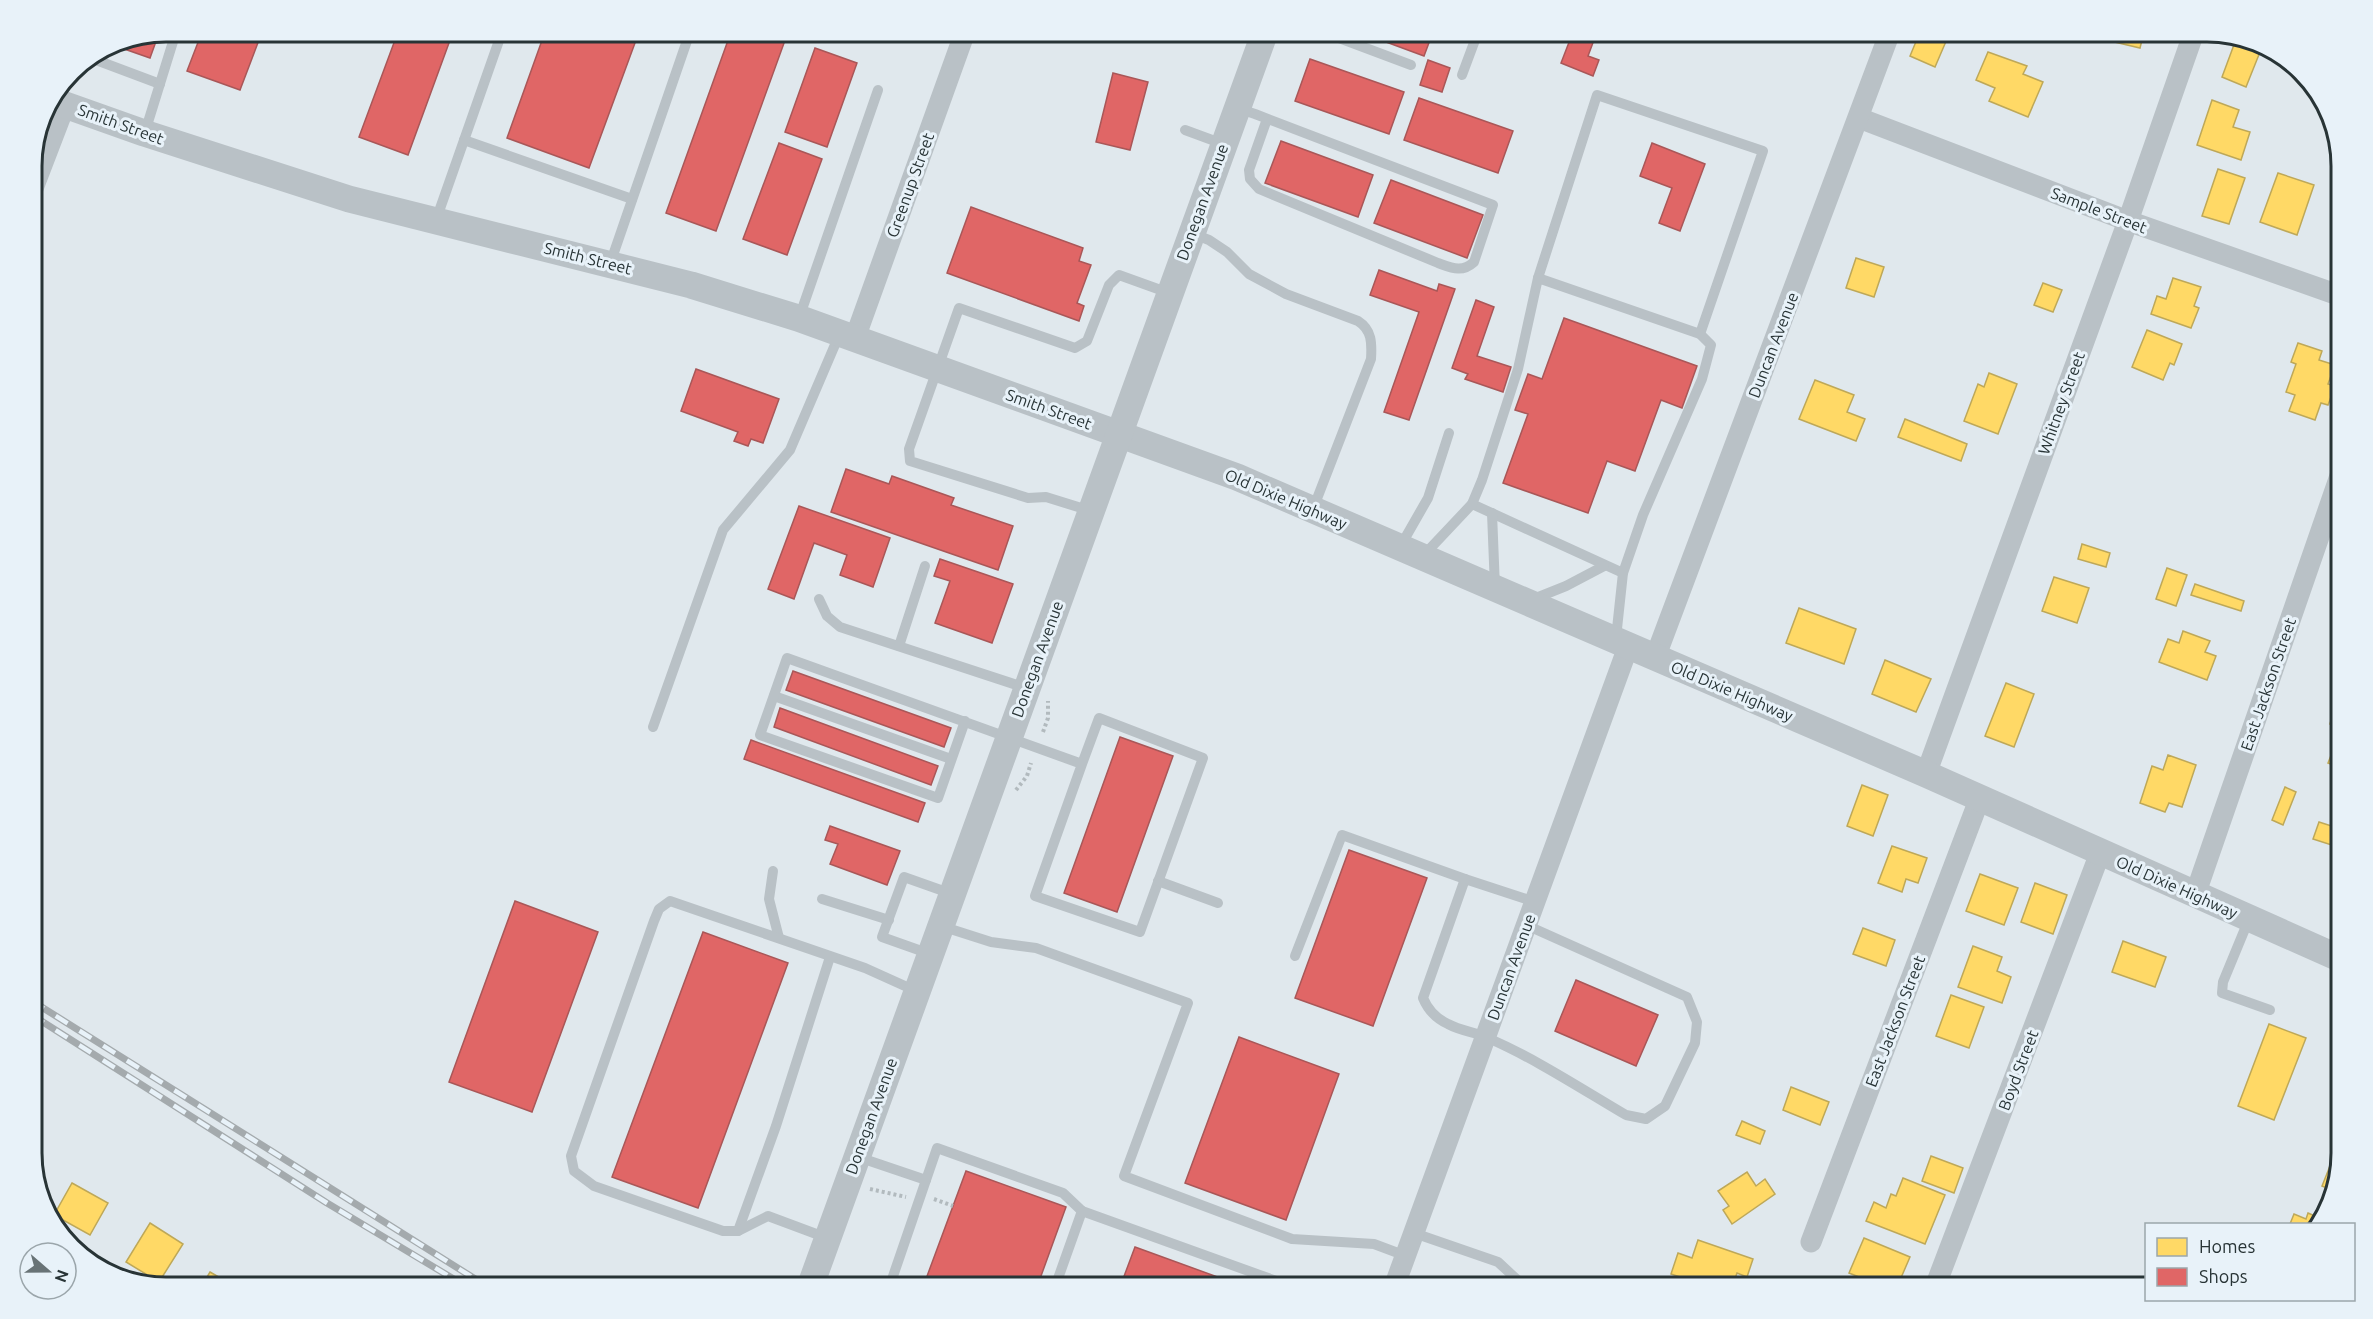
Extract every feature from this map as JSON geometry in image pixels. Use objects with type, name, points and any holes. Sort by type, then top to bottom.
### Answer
[{"type":"street","name":"Greenup Street","points":[[847,335],[961,42]]},
{"type":"street","name":"Donegan Avenue","points":[[813,1277],[1261,42]]},
{"type":"street","name":"Duncan Avenue","points":[[1655,658],[1886,42]]},
{"type":"street","name":"Whitney Street","points":[[1926,774],[2128,221],[2191,42]]},
{"type":"street","name":"Smith Street","points":[[60,103],[144,133],[349,199],[691,285],[798,318],[1118,434]]},
{"type":"street","points":[[42,157],[56,110]]},
{"type":"street","name":"Sample Street","points":[[1859,118],[2128,221],[2331,292]]},
{"type":"street","name":"Old Dixie Highway","points":[[1118,434],[1237,477],[1926,774],[1979,800],[2331,954]]},
{"type":"street","name":"East Jackson Street","points":[[2194,895],[2331,503]]},
{"type":"street","name":"Duncan Avenue","points":[[1398,1277],[1535,902],[1621,644]]},
{"type":"street","name":"East Jackson Street","points":[[1810,1242],[1979,800]]},
{"type":"street","name":"Boyd Street","points":[[1939,1277],[2100,853]]},
{"type":"lane","points":[[144,133],[173,42]]},
{"type":"lane","points":[[436,220],[498,42]]},
{"type":"lane","points":[[610,264],[687,42]]},
{"type":"lane","points":[[1350,42],[1411,65]]},
{"type":"lane","points":[[1462,75],[1474,42]]},
{"type":"lane","points":[[100,61],[160,84]]},
{"type":"lane","points":[[798,318],[878,90]]},
{"type":"lane","points":[[1411,553],[1472,504],[1518,369],[1538,278],[1597,95],[1763,151],[1700,334]]},
{"type":"lane","points":[[1236,108],[1267,119],[1493,205],[1474,262],[1467,268],[1456,269],[1438,263],[1259,189],[1250,179],[1249,170],[1267,119]]},
{"type":"lane","points":[[1185,130],[1223,144]]},
{"type":"lane","points":[[464,140],[632,199]]},
{"type":"lane","points":[[1191,233],[1209,240],[1258,279],[1286,294],[1358,321],[1365,326],[1370,335],[1371,359],[1313,510]]},
{"type":"lane","points":[[1091,511],[1046,497],[1028,498],[910,461],[909,449],[959,308],[1075,348],[1087,341],[1109,285],[1119,276],[1169,293]]},
{"type":"lane","points":[[1538,278],[1700,334],[1711,345],[1702,379],[1643,515],[1623,573],[1621,644]]},
{"type":"lane","points":[[653,727],[723,530],[790,450],[847,335]]},
{"type":"lane","points":[[1411,553],[1449,433]]},
{"type":"lane","points":[[1472,504],[1623,573]]},
{"type":"lane","points":[[1492,513],[1495,589]]},
{"type":"lane","points":[[899,646],[925,566]]},
{"type":"lane","points":[[1526,602],[1604,566]]},
{"type":"lane","points":[[819,599],[827,616],[840,627],[1026,688]]},
{"type":"lane","points":[[965,721],[938,798],[760,735],[787,658],[1009,736],[1082,764]]},
{"type":"lane","points":[[774,696],[951,759]]},
{"type":"lane","points":[[1099,718],[1203,758],[1158,881],[1140,932],[1035,896],[1099,718]]},
{"type":"lane","points":[[1295,956],[1342,835],[1535,902]]},
{"type":"lane","points":[[773,871],[769,899],[779,938]]},
{"type":"lane","points":[[930,954],[882,937],[904,877],[952,894]]},
{"type":"lane","points":[[1465,879],[1423,999],[1437,1017],[1449,1025],[1486,1037],[1533,1060],[1626,1114],[1646,1119],[1665,1106],[1695,1043],[1697,1022],[1687,997],[1526,925]]},
{"type":"lane","points":[[1158,881],[1218,903]]},
{"type":"lane","points":[[822,899],[889,920]]},
{"type":"lane","points":[[827,1238],[768,1216],[738,1231],[723,1231],[594,1186],[574,1171],[571,1156],[659,909],[669,901],[865,968],[917,991]]},
{"type":"lane","points":[[2249,919],[2223,982],[2222,993],[2270,1010]]},
{"type":"lane","points":[[941,926],[990,942],[1036,948],[1188,1003],[1124,1176],[1292,1239],[1374,1244],[1406,1256]]},
{"type":"lane","points":[[738,1231],[776,1126],[830,957]]},
{"type":"lane","points":[[894,1277],[937,1148],[1064,1193],[1082,1211],[1265,1277]]},
{"type":"lane","points":[[857,1157],[926,1180]]},
{"type":"lane","points":[[1059,1277],[1082,1211]]},
{"type":"lane","points":[[1414,1233],[1498,1262],[1514,1277]]},
{"type":"building: Homes","points":[[1916,42],[1946,42],[1935,67],[1910,56]]},
{"type":"building: Homes","points":[[2114,42],[2142,42],[2140,48]]},
{"type":"building: Homes","points":[[2234,45],[2259,54],[2246,87],[2222,77]]},
{"type":"building: Homes","points":[[1988,52],[2027,66],[2023,74],[2043,82],[2028,117],[1989,101],[1995,88],[1976,80]]},
{"type":"building: Homes","points":[[2212,100],[2239,110],[2233,127],[2250,132],[2241,160],[2197,145]]},
{"type":"building: Homes","points":[[2218,169],[2245,178],[2229,224],[2202,216]]},
{"type":"building: Homes","points":[[2278,173],[2314,185],[2297,235],[2260,222]]},
{"type":"building: Homes","points":[[1856,258],[1884,267],[1874,297],[1846,288]]},
{"type":"building: Homes","points":[[2173,278],[2201,287],[2194,306],[2199,308],[2191,328],[2151,314],[2157,296],[2166,299]]},
{"type":"building: Homes","points":[[2043,283],[2062,290],[2053,312],[2034,305]]},
{"type":"building: Homes","points":[[2147,330],[2182,344],[2174,365],[2170,363],[2163,380],[2132,367]]},
{"type":"building: Homes","points":[[2298,343],[2322,351],[2319,360],[2331,364],[2328,384],[2331,385],[2331,397],[2328,405],[2321,403],[2315,420],[2289,411],[2295,395],[2286,392],[2296,364],[2291,362]]},
{"type":"building: Homes","points":[[1989,373],[2017,384],[1998,434],[1964,421],[1978,384],[1984,387]]},
{"type":"building: Homes","points":[[1815,380],[1854,395],[1847,412],[1865,419],[1856,441],[1799,419]]},
{"type":"building: Homes","points":[[1905,419],[1967,444],[1961,461],[1898,437]]},
{"type":"building: Homes","points":[[2082,544],[2110,553],[2106,567],[2078,559]]},
{"type":"building: Homes","points":[[2167,568],[2187,575],[2176,606],[2156,599]]},
{"type":"building: Homes","points":[[2054,577],[2089,588],[2077,623],[2042,611]]},
{"type":"building: Homes","points":[[2195,584],[2244,601],[2241,611],[2191,595]]},
{"type":"building: Homes","points":[[1799,608],[1856,629],[1844,664],[1786,643]]},
{"type":"building: Homes","points":[[2183,631],[2210,641],[2205,652],[2216,656],[2207,680],[2159,662],[2168,639],[2179,643]]},
{"type":"building: Homes","points":[[1885,660],[1931,679],[1916,712],[1872,694]]},
{"type":"building: Homes","points":[[2006,683],[2034,694],[2014,747],[1985,736]]},
{"type":"building: Homes","points":[[2168,755],[2196,765],[2182,807],[2169,803],[2165,812],[2140,803],[2152,766],[2163,770]]},
{"type":"building: Homes","points":[[1862,785],[1888,795],[1873,836],[1847,826]]},
{"type":"building: Homes","points":[[2285,787],[2296,792],[2283,825],[2272,820]]},
{"type":"building: Homes","points":[[2319,822],[2331,826],[2331,845],[2313,839]]},
{"type":"building: Homes","points":[[1892,846],[1927,858],[1918,883],[1906,879],[1902,892],[1878,883]]},
{"type":"building: Homes","points":[[1980,874],[2018,888],[2004,925],[1966,911]]},
{"type":"building: Homes","points":[[2035,883],[2067,895],[2053,934],[2021,922]]},
{"type":"building: Homes","points":[[1863,928],[1895,940],[1886,966],[1853,954]]},
{"type":"building: Homes","points":[[2123,941],[2166,957],[2155,987],[2112,972]]},
{"type":"building: Homes","points":[[1973,946],[2002,957],[1997,971],[2011,977],[2002,1003],[1958,987]]},
{"type":"building: Homes","points":[[1951,995],[1984,1007],[1969,1048],[1936,1036]]},
{"type":"building: Homes","points":[[2269,1024],[2306,1038],[2274,1120],[2238,1106]]},
{"type":"building: Homes","points":[[1791,1087],[1829,1102],[1820,1125],[1783,1110]]},
{"type":"building: Homes","points":[[1742,1121],[1765,1131],[1760,1144],[1736,1135]]},
{"type":"building: Homes","points":[[1931,1156],[1963,1168],[1954,1193],[1922,1181]]},
{"type":"building: Homes","points":[[2330,1166],[2326,1188],[2322,1186]]},
{"type":"building: Homes","points":[[1747,1172],[1756,1186],[1765,1179],[1775,1194],[1732,1224],[1723,1210],[1729,1206],[1718,1191]]},
{"type":"building: Homes","points":[[1903,1178],[1945,1195],[1925,1244],[1866,1221],[1874,1202],[1886,1208],[1891,1194],[1896,1196]]},
{"type":"building: Homes","points":[[72,1183],[108,1203],[90,1235],[61,1219],[56,1211]]},
{"type":"building: Homes","points":[[2308,1213],[2314,1215],[2309,1223],[2290,1223],[2294,1214],[2306,1219]]},
{"type":"building: Homes","points":[[150,1223],[183,1244],[162,1277],[149,1276],[126,1262]]},
{"type":"building: Homes","points":[[1864,1238],[1910,1257],[1901,1277],[1859,1277],[1849,1273]]},
{"type":"building: Homes","points":[[1698,1240],[1753,1259],[1747,1277],[1737,1273],[1736,1277],[1680,1277],[1671,1274],[1678,1253],[1692,1258]]},
{"type":"building: Homes","points":[[210,1272],[219,1277],[207,1277]]},
{"type":"building: Shops","points":[[156,42],[150,58],[125,49]]},
{"type":"building: Shops","points":[[198,42],[258,42],[240,90],[187,71]]},
{"type":"building: Shops","points":[[394,42],[449,42],[408,155],[359,137]]},
{"type":"building: Shops","points":[[541,42],[635,42],[589,168],[507,138]]},
{"type":"building: Shops","points":[[727,42],[784,42],[716,231],[666,213]]},
{"type":"building: Shops","points":[[1386,42],[1429,42],[1424,56]]},
{"type":"building: Shops","points":[[1569,42],[1593,42],[1588,56],[1599,60],[1593,76],[1561,63]]},
{"type":"building: Shops","points":[[815,48],[857,63],[827,147],[785,132]]},
{"type":"building: Shops","points":[[1310,59],[1404,92],[1389,134],[1295,101]]},
{"type":"building: Shops","points":[[1428,60],[1450,68],[1442,92],[1420,85]]},
{"type":"building: Shops","points":[[1113,73],[1148,82],[1130,150],[1096,142]]},
{"type":"building: Shops","points":[[1419,98],[1513,131],[1498,173],[1404,140]]},
{"type":"building: Shops","points":[[1281,141],[1373,175],[1358,217],[1265,183]]},
{"type":"building: Shops","points":[[779,143],[822,159],[787,255],[743,239]]},
{"type":"building: Shops","points":[[1652,143],[1705,164],[1680,231],[1659,223],[1672,188],[1640,176]]},
{"type":"building: Shops","points":[[1391,180],[1483,215],[1467,258],[1374,223]]},
{"type":"building: Shops","points":[[971,207],[1083,248],[1079,261],[1091,265],[1077,303],[1084,306],[1079,321],[947,273]]},
{"type":"building: Shops","points":[[1379,270],[1437,291],[1439,284],[1455,289],[1409,420],[1384,412],[1419,312],[1370,295]]},
{"type":"building: Shops","points":[[1476,300],[1494,307],[1477,356],[1511,367],[1503,392],[1465,379],[1468,374],[1452,368]]},
{"type":"building: Shops","points":[[1564,318],[1697,366],[1682,408],[1661,400],[1635,471],[1607,461],[1588,513],[1503,483],[1528,414],[1515,410],[1528,374],[1542,379]]},
{"type":"building: Shops","points":[[696,369],[779,399],[763,443],[751,439],[748,446],[734,441],[738,432],[681,411]]},
{"type":"building: Shops","points":[[846,469],[889,484],[892,476],[954,498],[951,505],[1013,526],[998,570],[831,512]]},
{"type":"building: Shops","points":[[799,506],[890,538],[873,587],[840,575],[847,555],[814,543],[794,599],[768,589]]},
{"type":"building: Shops","points":[[940,559],[1013,584],[992,643],[935,623],[950,581],[934,576]]},
{"type":"building: Shops","points":[[793,671],[951,728],[944,747],[786,690]]},
{"type":"building: Shops","points":[[780,708],[938,766],[931,785],[774,727]]},
{"type":"building: Shops","points":[[1120,737],[1173,756],[1117,912],[1064,893]]},
{"type":"building: Shops","points":[[751,740],[925,803],[918,822],[744,759]]},
{"type":"building: Shops","points":[[830,826],[900,851],[887,885],[830,864],[838,844],[825,840]]},
{"type":"building: Shops","points":[[1349,850],[1427,878],[1373,1026],[1295,998]]},
{"type":"building: Shops","points":[[515,901],[598,932],[532,1112],[449,1082]]},
{"type":"building: Shops","points":[[703,932],[788,963],[698,1208],[612,1177]]},
{"type":"building: Shops","points":[[1576,980],[1658,1015],[1636,1066],[1555,1031]]},
{"type":"building: Shops","points":[[1239,1037],[1339,1074],[1286,1220],[1185,1183]]},
{"type":"building: Shops","points":[[966,1171],[1066,1207],[1041,1277],[927,1277]]},
{"type":"building: Shops","points":[[1135,1247],[1218,1277],[1124,1277]]},
{"type":"railway","points":[[42,1007],[472,1277]]},
{"type":"railway","points":[[42,1021],[327,1203],[450,1277]]}]
